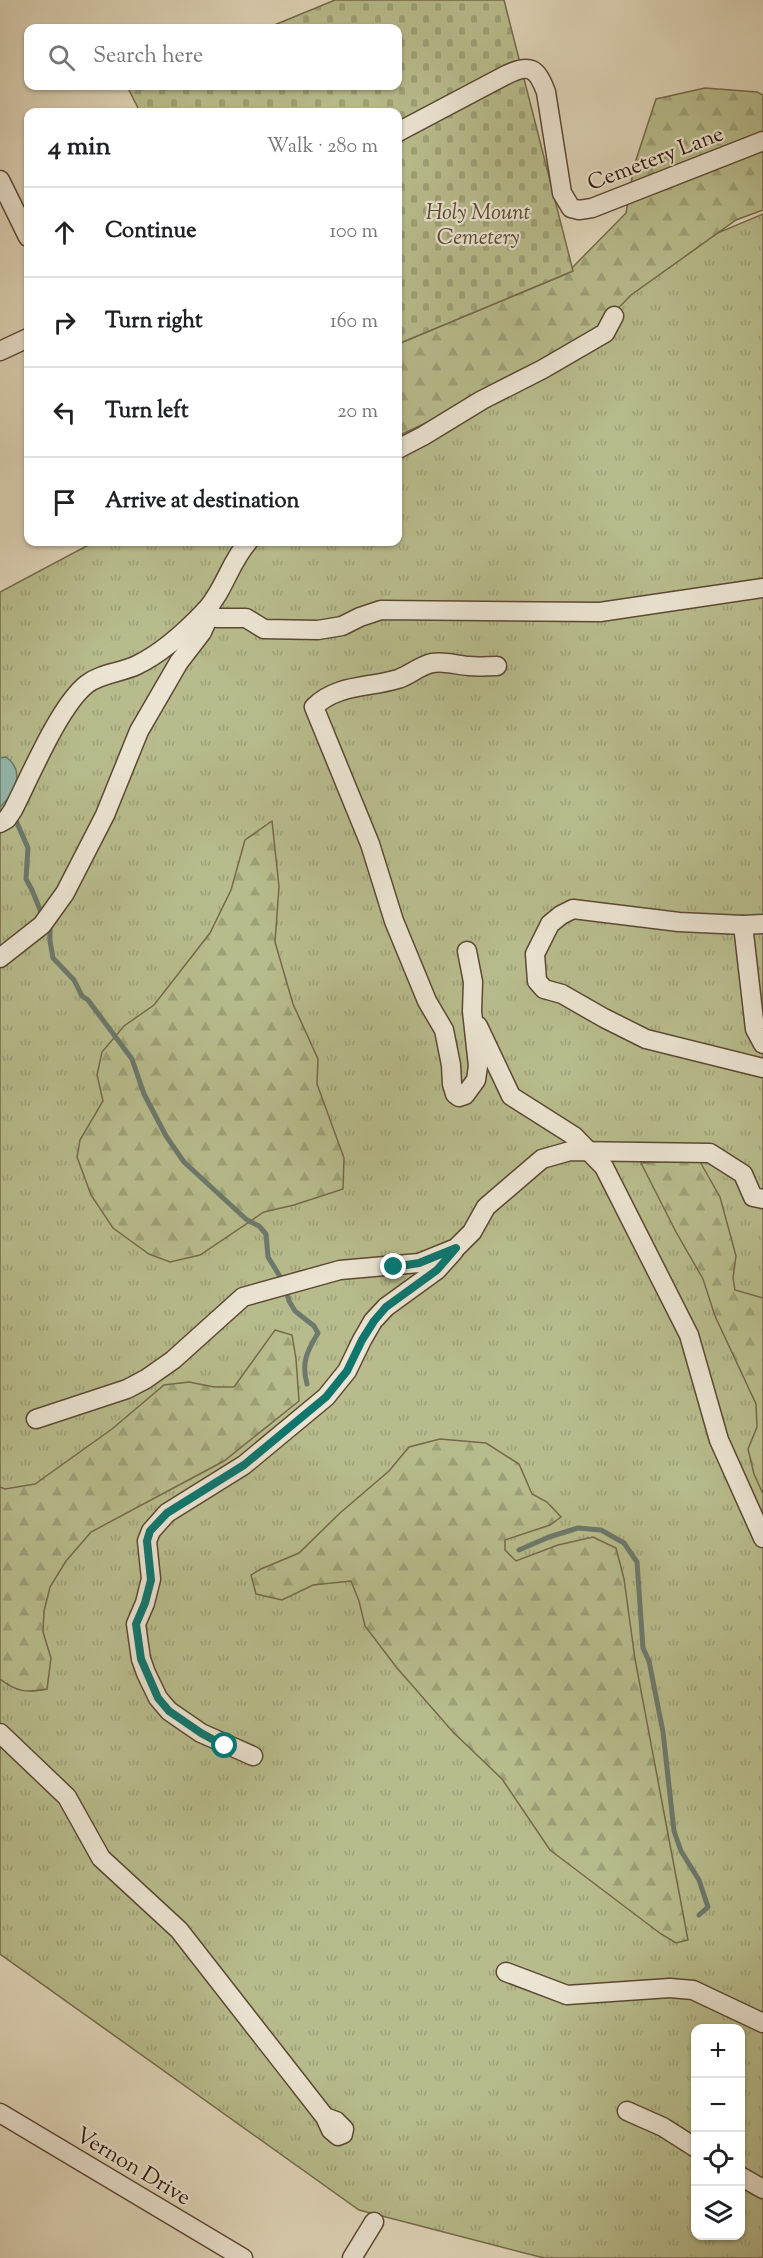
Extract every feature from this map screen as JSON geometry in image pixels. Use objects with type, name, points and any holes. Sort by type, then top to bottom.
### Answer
[{"type":"street","name":"Cemetery Lane","points":[[402,130],[519,68],[534,71],[541,79],[546,92],[562,193],[571,208],[579,210],[592,208],[763,141]]},
{"type":"street","points":[[0,180],[24,229]]},
{"type":"street","points":[[402,447],[605,333],[614,316]]},
{"type":"street","points":[[0,351],[24,340]]},
{"type":"street","points":[[0,823],[7,819],[13,810],[49,739],[70,703],[85,685],[94,679],[137,665],[153,655],[205,611],[213,602],[245,546]]},
{"type":"street","points":[[205,611],[218,618],[246,618],[264,630],[318,630],[342,626],[381,610],[600,612],[634,609],[763,588]]},
{"type":"street","points":[[0,958],[46,921],[65,893],[105,815],[139,731],[179,662],[202,632],[206,623],[205,611]]},
{"type":"street","points":[[467,951],[473,982],[472,1011],[477,1073],[476,1080],[465,1095],[459,1097],[455,1094],[452,1084],[452,1065],[444,1030],[427,1001],[394,921],[370,844],[314,707],[322,699],[337,692],[400,678],[430,663],[497,666]]},
{"type":"street","points":[[763,924],[679,922],[573,909],[550,924],[535,954],[537,981],[544,989],[562,993],[646,1039],[763,1068]]},
{"type":"street","points":[[743,925],[756,1029],[763,1044]]},
{"type":"street","points":[[472,1011],[511,1096],[563,1128],[604,1167],[614,1185],[689,1335],[719,1440],[763,1538]]},
{"type":"street","points":[[253,1756],[201,1733],[169,1711],[158,1698],[146,1673],[141,1659],[136,1624],[151,1580],[147,1541],[150,1531],[167,1513],[244,1465],[326,1397],[347,1371],[368,1330],[386,1307],[437,1270],[472,1232],[486,1207],[542,1159],[570,1151],[711,1153],[743,1174],[753,1197],[763,1199]]},
{"type":"street","points":[[36,1419],[127,1389],[146,1379],[172,1360],[243,1298],[340,1270],[419,1263],[456,1248]]},
{"type":"street","points":[[0,1733],[68,1797],[100,1858],[179,1930],[325,2117]]},
{"type":"street","points":[[506,1972],[567,1995],[670,1988],[693,1990],[763,2023]]},
{"type":"street","points":[[627,2111],[663,2127],[691,2145]]},
{"type":"street","name":"Vernon Drive","points":[[0,2113],[243,2258]]},
{"type":"street","points":[[745,2178],[763,2189]]},
{"type":"street","points":[[351,2258],[374,2222]]},
{"type":"green space","name":"Holy Mount Cemetery","points":[[335,0],[504,0],[573,271],[402,342],[402,108],[138,108],[129,90],[402,90],[402,24],[277,24]]},
{"type":"green space","points":[[705,88],[757,92],[763,95],[763,210],[736,220],[631,295],[601,326],[511,383],[402,434],[402,342],[566,274],[626,213],[634,166],[656,99]]},
{"type":"green space","points":[[763,214],[763,2258],[544,2258],[359,2210],[0,1954],[0,592],[86,546],[402,546],[402,385],[634,268]]},
{"type":"green space","points":[[272,821],[279,887],[275,942],[293,1004],[318,1059],[317,1084],[344,1158],[343,1189],[264,1212],[200,1255],[170,1262],[149,1254],[113,1228],[91,1195],[77,1157],[80,1140],[103,1101],[97,1075],[102,1052],[124,1026],[154,1005],[210,933],[231,890],[245,840]]},
{"type":"green space","points":[[699,1160],[720,1197],[736,1256],[733,1278],[735,1290],[763,1298],[763,1494],[754,1474],[748,1449],[757,1427],[756,1404],[715,1316],[703,1279],[641,1163]]},
{"type":"green space","points":[[275,1330],[292,1335],[299,1401],[224,1461],[91,1532],[66,1561],[50,1587],[44,1611],[43,1632],[51,1658],[47,1689],[22,1690],[0,1679],[0,1487],[5,1489],[35,1484],[112,1429],[164,1385],[189,1382],[214,1387],[234,1387]]},
{"type":"green space","points":[[440,1439],[486,1443],[519,1464],[532,1494],[547,1502],[561,1517],[550,1525],[505,1540],[505,1550],[516,1561],[558,1545],[593,1537],[616,1548],[624,1579],[635,1659],[688,1940],[676,1943],[661,1934],[550,1850],[502,1779],[453,1732],[397,1668],[365,1626],[351,1581],[313,1585],[282,1600],[256,1594],[251,1575],[299,1553],[340,1513],[389,1471],[409,1447]]},
{"type":"water","points":[[6,757],[16,769],[17,776],[14,789],[0,807],[0,758]]},
{"type":"waterway","points":[[14,816],[28,848],[26,879],[43,917]]},
{"type":"waterway","points":[[50,925],[53,958],[74,980],[82,996],[88,1000],[132,1059],[144,1094],[166,1136],[184,1162],[247,1220],[259,1226],[266,1234],[268,1257],[284,1283],[289,1301],[295,1311],[314,1326],[318,1333],[306,1357],[307,1384]]},
{"type":"waterway","points":[[519,1550],[578,1528],[601,1530],[624,1543],[637,1562],[643,1648],[649,1661],[663,1732],[674,1831],[681,1851],[699,1880],[708,1907],[699,1915]]},
{"type":"route","points":[[225,1746],[169,1711],[158,1698],[141,1659],[136,1624],[141,1615],[151,1580],[147,1541],[150,1531],[167,1513],[244,1465],[326,1397],[347,1371],[362,1340],[386,1307],[437,1270],[456,1248],[419,1263],[394,1267]]}]
